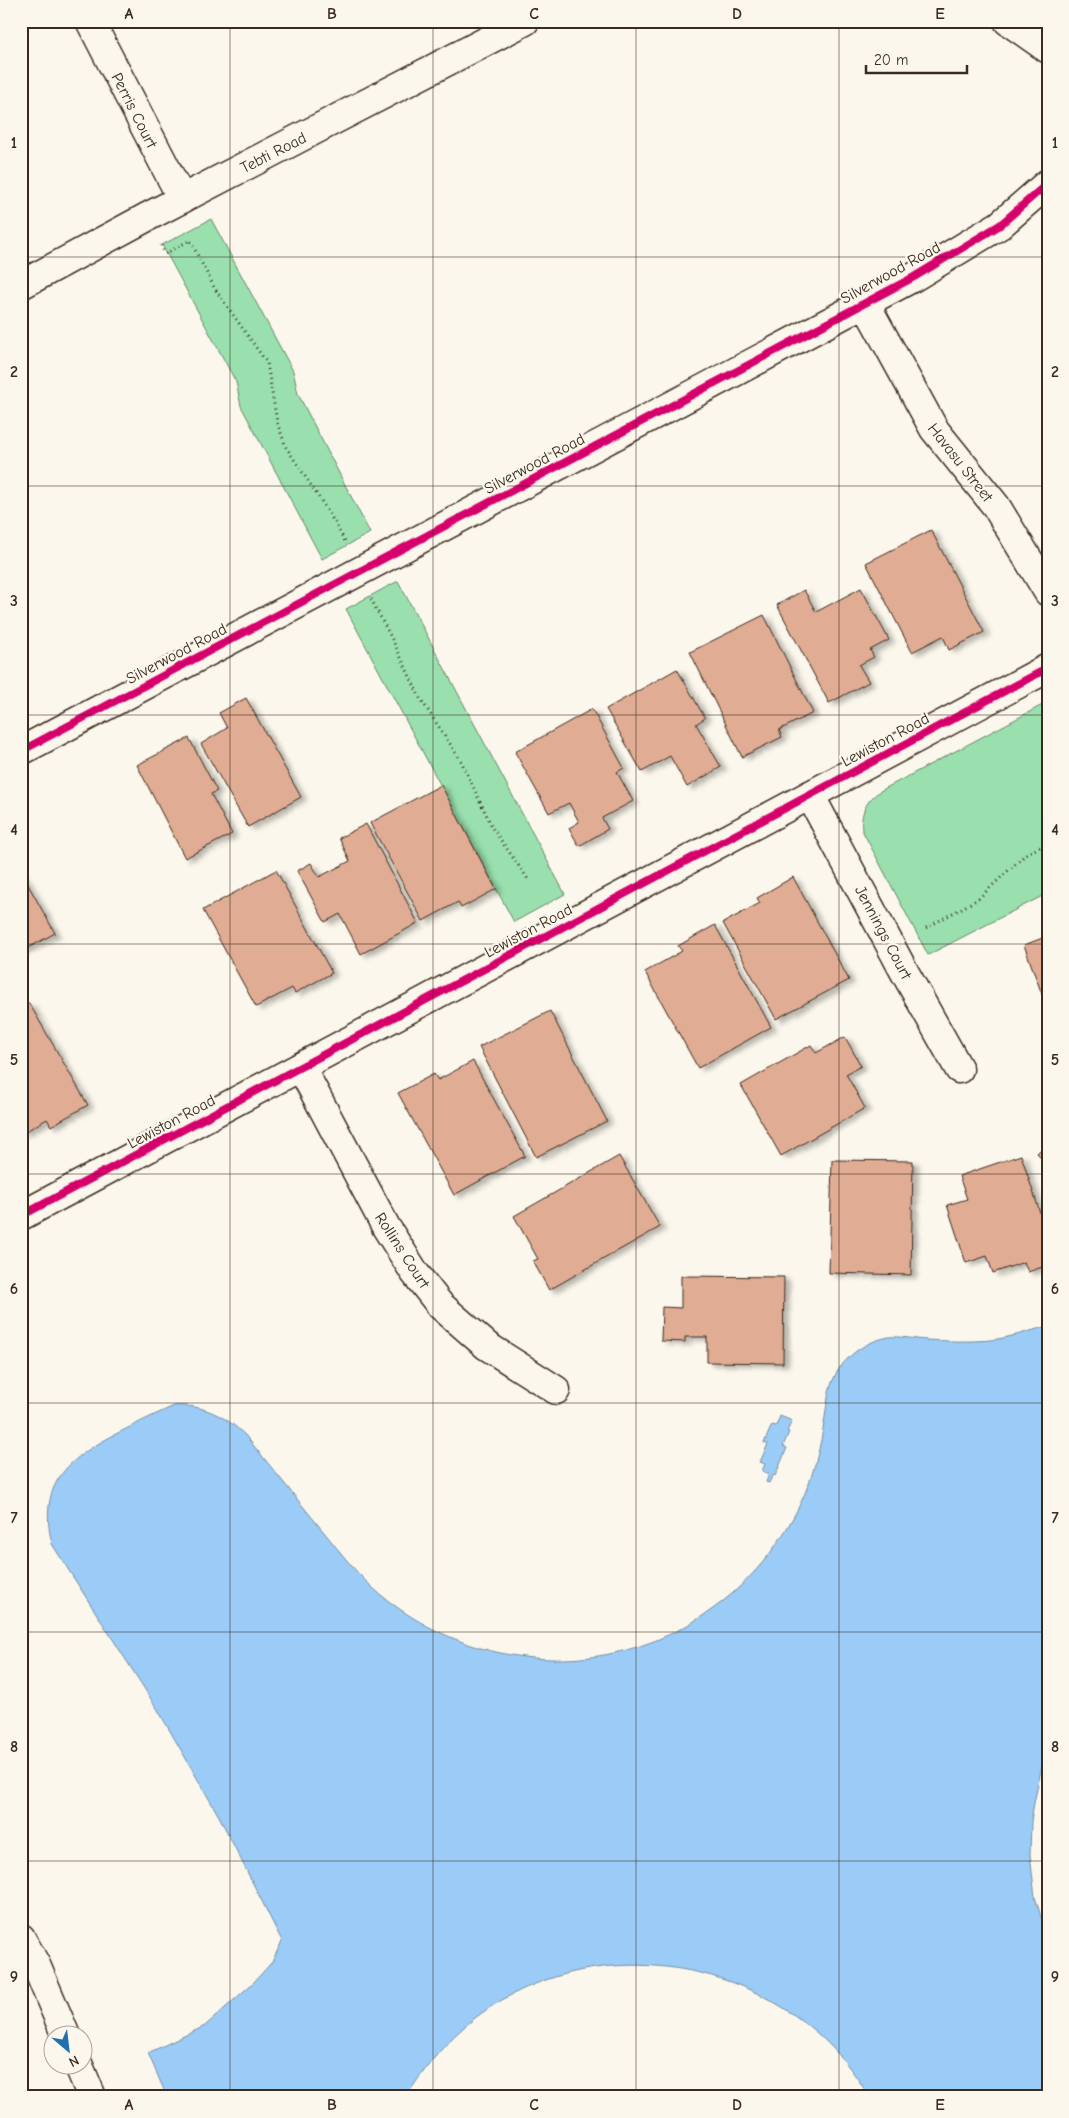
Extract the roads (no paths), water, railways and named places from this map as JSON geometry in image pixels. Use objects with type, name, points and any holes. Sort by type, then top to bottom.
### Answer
[{"type":"street","name":"Perris Court","points":[[90,21],[182,199]]},
{"type":"street","name":"Tebti Road","points":[[21,285],[147,217],[525,21]]},
{"type":"street","points":[[1008,21],[1048,49]]},
{"type":"street","name":"Silverwood Road","points":[[21,751],[914,277],[1000,225],[1048,183]]},
{"type":"street","name":"Havasu Street","points":[[865,303],[934,429],[996,506],[1048,592]]},
{"type":"street","name":"Lewiston Road","points":[[21,1216],[1048,668]]},
{"type":"street","name":"Jennings Court","points":[[810,795],[904,972],[959,1069]]},
{"type":"street","name":"Rollins Court","points":[[301,1067],[386,1227],[415,1273],[440,1305],[487,1346],[556,1390]]},
{"type":"street","points":[[21,1938],[36,1965],[62,2026]]},
{"type":"street","points":[[83,2076],[92,2097]]},
{"type":"water","points":[[1048,1326],[1048,1749],[1042,1766],[1034,1803],[1031,1821],[1030,1855],[1035,1897],[1048,1940],[1048,2097],[869,2097],[834,2049],[789,2012],[738,1985],[683,1969],[625,1965],[568,1973],[513,1994],[464,2027],[447,2043],[432,2060],[406,2097],[167,2097],[148,2053],[205,2026],[254,1982],[272,1962],[282,1941],[220,1818],[158,1710],[52,1544],[49,1506],[53,1490],[60,1477],[82,1454],[114,1435],[174,1406],[204,1409],[230,1422],[245,1435],[343,1556],[373,1588],[434,1630],[491,1651],[549,1659],[607,1654],[662,1638],[713,1609],[758,1568],[794,1516],[804,1495],[818,1451],[830,1388],[839,1370],[855,1352],[880,1339],[889,1337],[942,1341],[982,1341],[1005,1338]]},
{"type":"water","points":[[780,1416],[792,1421],[783,1446],[787,1448],[775,1476],[773,1475],[769,1483],[766,1482],[769,1474],[762,1471],[765,1464],[760,1462],[768,1444],[764,1443],[772,1425],[776,1426]]}]
